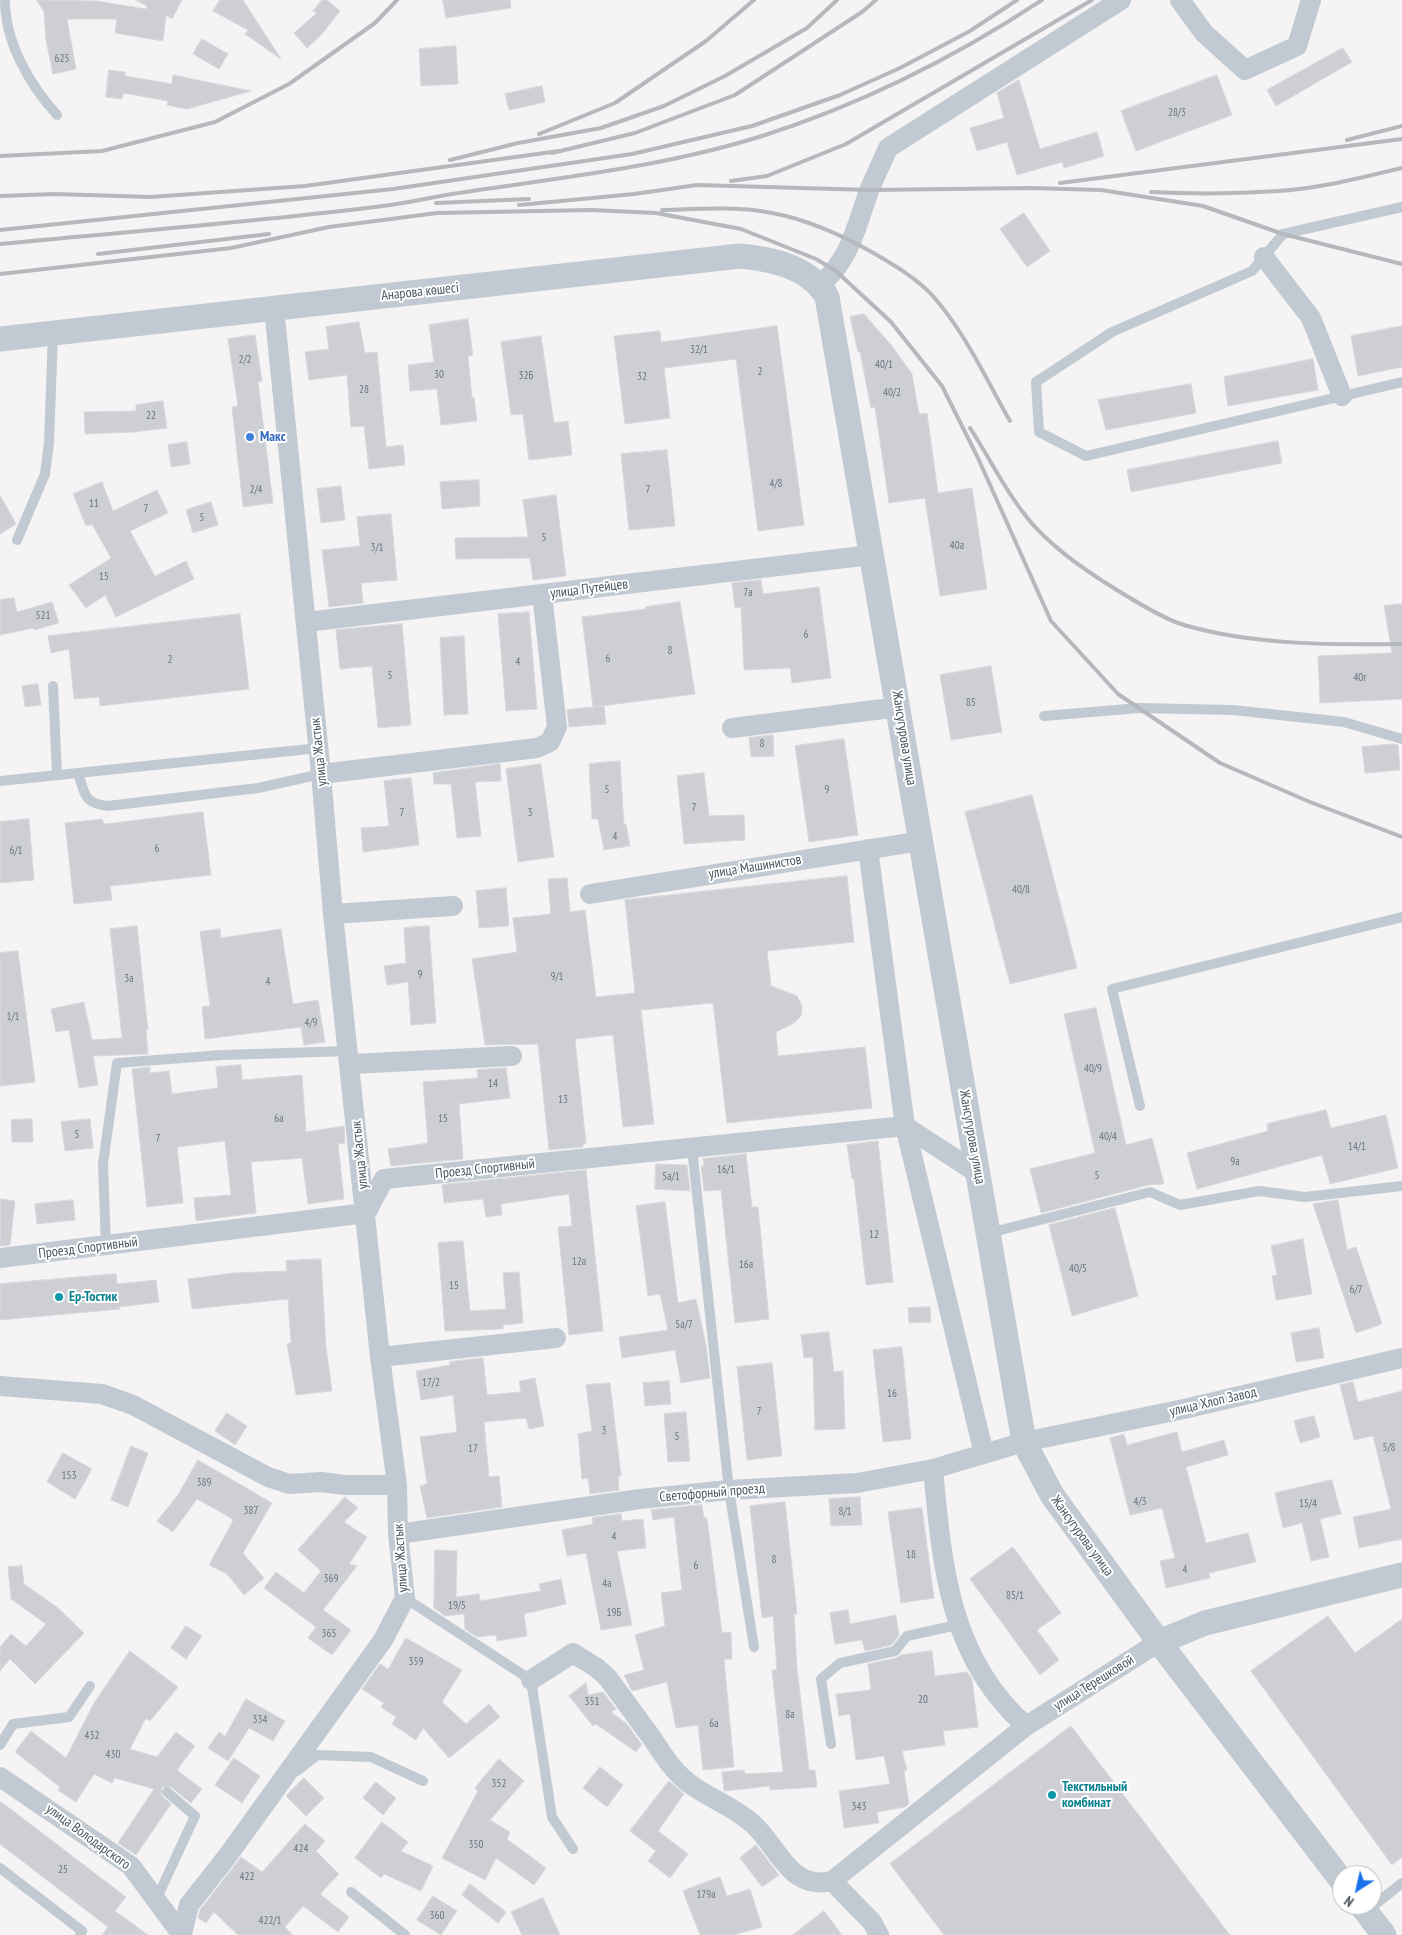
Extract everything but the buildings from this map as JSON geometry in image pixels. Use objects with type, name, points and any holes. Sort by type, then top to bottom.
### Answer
[{"type":"street","points":[[824,291],[852,241],[870,190],[888,148],[1121,0]]},
{"type":"street","points":[[1180,0],[1204,34],[1245,70],[1297,46],[1311,0]]},
{"type":"street","name":"Анарова көшесі","points":[[0,339],[740,256],[770,258],[790,266],[824,291]]},
{"type":"street","points":[[1264,257],[1311,318],[1342,396]]},
{"type":"street","name":"Жансугурова улица","points":[[824,291],[899,707],[1024,1442],[1052,1495],[1159,1642],[1332,1868]]},
{"type":"street","name":"улица Жастык","points":[[182,1935],[189,1905],[226,1858],[383,1640],[405,1598],[398,1534],[397,1485],[380,1357],[350,1057],[333,914],[319,748],[274,308]]},
{"type":"street","name":"улица Путейцев","points":[[306,622],[872,554]]},
{"type":"street","points":[[321,774],[536,748],[550,742],[557,727],[542,594]]},
{"type":"street","points":[[732,728],[899,707]]},
{"type":"street","name":"улица Машинистов","points":[[590,894],[921,841]]},
{"type":"street","points":[[868,849],[905,1126],[984,1454]]},
{"type":"street","points":[[333,914],[453,906]]},
{"type":"street","points":[[350,1057],[512,1056]]},
{"type":"street","points":[[905,1126],[978,1173]]},
{"type":"street","name":"Проезд Спортивный","points":[[0,1258],[366,1213],[384,1179],[905,1126]]},
{"type":"street","points":[[380,1357],[556,1338]]},
{"type":"street","name":"улица Хлоп Завод","points":[[1024,1442],[1184,1409],[1402,1358]]},
{"type":"street","points":[[0,1386],[102,1394],[125,1402],[268,1477],[289,1484],[321,1482],[345,1485],[397,1485]]},
{"type":"street","name":"Светофорный проезд","points":[[398,1534],[640,1499],[729,1490],[857,1483],[933,1469],[1024,1442]]},
{"type":"street","points":[[933,1469],[945,1577],[958,1625],[970,1652],[988,1682],[1014,1716],[1026,1726]]},
{"type":"street","name":"улица Терешковой","points":[[832,1881],[1026,1726],[1159,1642],[1205,1623],[1402,1575]]},
{"type":"street","points":[[531,1680],[573,1653],[597,1668],[608,1678],[671,1765],[690,1784],[739,1812],[756,1826],[786,1867],[803,1879],[820,1884],[832,1881],[872,1922],[879,1935]]},
{"type":"street","name":"улица Володарского","points":[[0,1777],[131,1866],[182,1935]]},
{"type":"street","points":[[1368,1915],[1384,1935]]},
{"type":"lane","points":[[5,0],[8,24],[20,58],[36,90],[57,114]]},
{"type":"lane","points":[[1402,207],[1283,234],[1252,271],[1112,332],[1036,382],[1039,432],[1086,456],[1402,382]]},
{"type":"lane","points":[[17,540],[44,474],[49,443],[53,333]]},
{"type":"lane","points":[[54,686],[57,775]]},
{"type":"lane","points":[[1044,716],[1139,708],[1233,710],[1344,722],[1402,738]]},
{"type":"lane","points":[[0,780],[319,748]]},
{"type":"lane","points":[[78,773],[87,800],[94,804],[108,806],[258,788],[321,774]]},
{"type":"lane","points":[[1140,1106],[1112,989],[1402,917]]},
{"type":"lane","points":[[106,1246],[103,1164],[117,1063],[222,1055],[350,1057]]},
{"type":"lane","points":[[692,1148],[729,1490],[754,1647]]},
{"type":"lane","points":[[989,1233],[1150,1192],[1180,1205],[1258,1191],[1305,1197],[1402,1186]]},
{"type":"lane","points":[[405,1598],[531,1680],[552,1817],[573,1849]]},
{"type":"lane","points":[[830,1744],[821,1679],[840,1663],[895,1651],[907,1636],[958,1625]]},
{"type":"lane","points":[[0,1745],[13,1724],[69,1717],[90,1686]]},
{"type":"lane","points":[[278,1785],[316,1756],[371,1757],[423,1781]]},
{"type":"lane","points":[[156,1900],[195,1816],[167,1792]]},
{"type":"lane","points":[[0,1868],[82,1931],[80,1935]]},
{"type":"lane","points":[[1382,1896],[1402,1883]]},
{"type":"lane","points":[[351,1892],[405,1935]]},
{"type":"railway","points":[[0,156],[102,151],[215,122],[289,84],[375,23],[397,0]]},
{"type":"railway","points":[[539,134],[615,103],[706,41],[754,0]]},
{"type":"railway","points":[[450,160],[518,143],[601,128],[664,106],[725,76],[807,28],[837,0]]},
{"type":"railway","points":[[552,153],[635,133],[735,95],[862,12],[876,0]]},
{"type":"railway","points":[[0,230],[393,189],[632,154],[752,126],[840,95],[900,68],[970,31],[1017,0]]},
{"type":"railway","points":[[0,244],[390,205],[450,194],[610,171],[685,156],[759,137],[870,95],[975,41],[1042,0]]},
{"type":"railway","points":[[731,181],[767,176],[846,144],[1092,0]]},
{"type":"railway","points":[[1347,140],[1402,126]]},
{"type":"railway","points":[[1060,183],[1402,139]]},
{"type":"railway","points":[[0,196],[55,194],[150,197],[305,186],[559,151]]},
{"type":"railway","points":[[1151,192],[1230,193],[1293,190],[1402,168]]},
{"type":"railway","points":[[519,205],[634,194],[697,185],[870,190],[1031,188],[1101,190],[1203,206],[1283,234],[1402,264]]},
{"type":"railway","points":[[436,203],[529,199]]},
{"type":"railway","points":[[662,210],[731,209],[759,211],[786,216],[852,241],[884,259],[919,283],[944,309],[974,356],[1010,421]]},
{"type":"railway","points":[[0,274],[231,248],[329,227],[437,213],[591,210],[656,213],[741,229],[816,259],[836,271],[891,322],[942,386],[978,458],[1051,621],[1118,694],[1220,763],[1310,802],[1402,837]]},
{"type":"railway","points":[[98,254],[269,234]]},
{"type":"railway","points":[[970,428],[1015,501],[1029,520],[1047,539],[1098,578],[1164,617],[1184,625],[1237,637],[1320,644],[1402,644]]},
{"type":"place","name":"Макс","points":[[250,437]]},
{"type":"place","name":"Ер-Тостик","points":[[59,1297]]},
{"type":"place","name":"Текстильный комбинат","points":[[1052,1795]]}]
